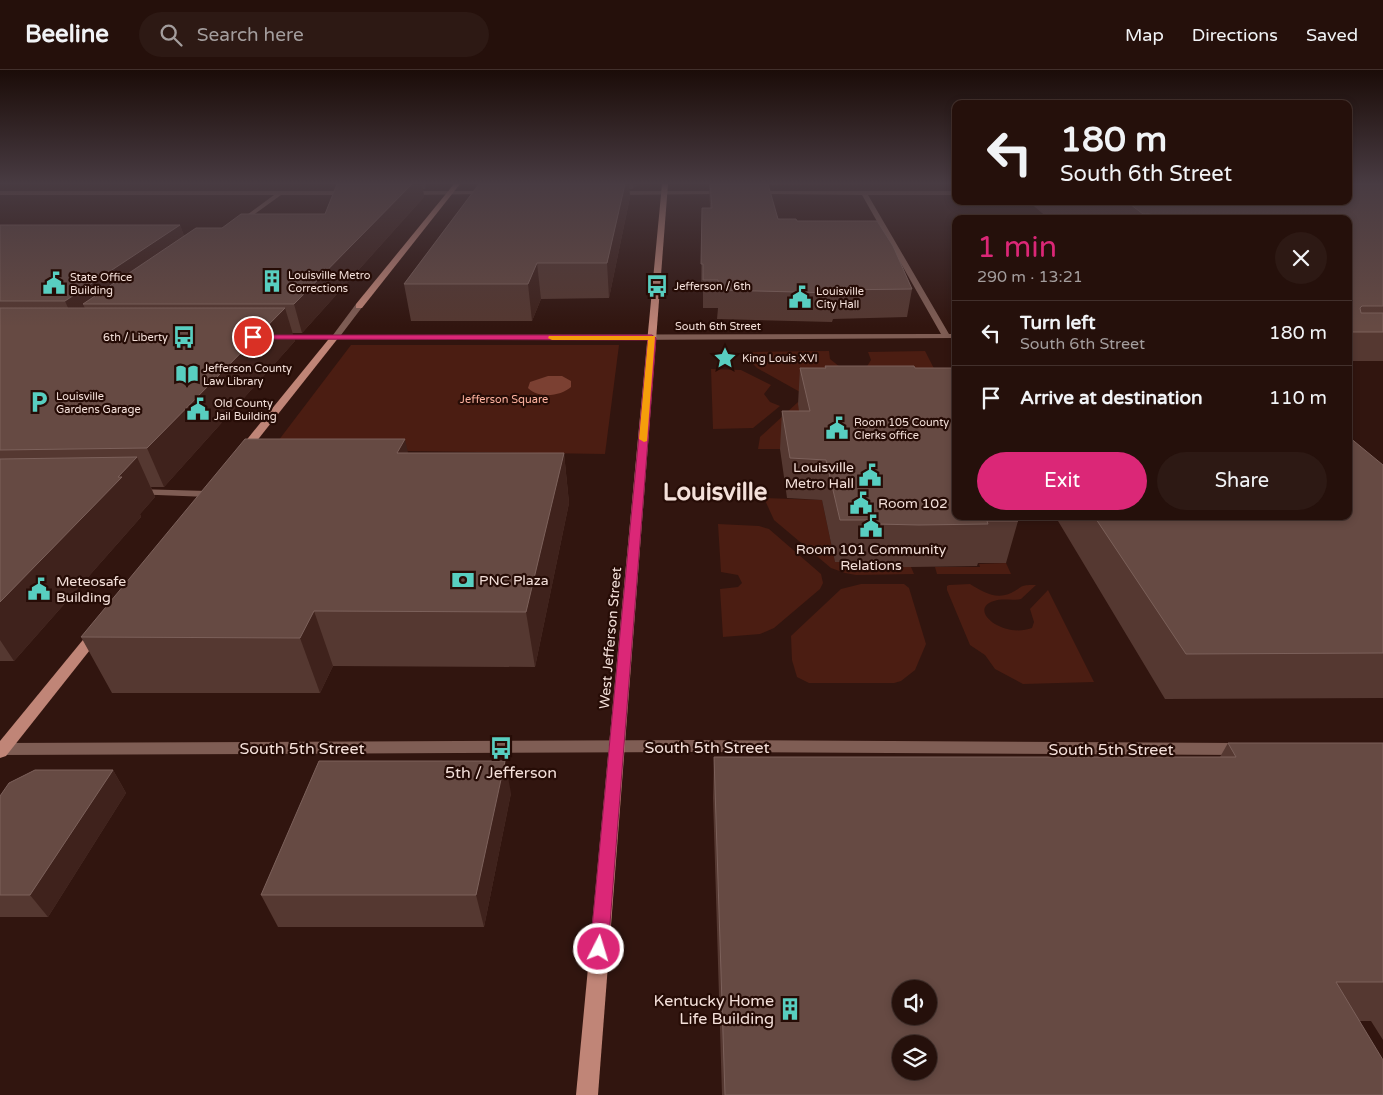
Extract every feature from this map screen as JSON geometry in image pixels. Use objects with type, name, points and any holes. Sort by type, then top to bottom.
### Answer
[{"type":"main road","points":[[359,306],[419,232]]},
{"type":"main road","name":"West Jefferson Street","points":[[587,1095],[661,232]]},
{"type":"main road","points":[[238,457],[335,337]]},
{"type":"main road","points":[[196,509],[211,490]]},
{"type":"main road","points":[[1,750],[104,623]]},
{"type":"street","points":[[886,232],[946,336]]},
{"type":"street","points":[[335,337],[359,306]]},
{"type":"street","name":"South 6th Street","points":[[268,337],[652,338],[952,336]]},
{"type":"street","points":[[124,492],[211,490]]},
{"type":"street","name":"South 5th Street","points":[[1,750],[616,747],[1259,749]]},
{"type":"green space","name":"Jefferson Square","points":[[351,345],[619,345],[605,454],[272,449]]},
{"type":"green space","points":[[829,351],[830,359],[840,367],[800,392],[753,364],[752,352]]},
{"type":"green space","points":[[925,351],[945,390],[866,368],[871,360],[868,352]]},
{"type":"green space","points":[[711,369],[741,370],[771,385],[764,394],[770,402],[780,406],[753,428],[713,429]]},
{"type":"green space","points":[[798,402],[806,449],[758,449],[760,437]]},
{"type":"green space","points":[[764,498],[822,500],[835,562],[868,562],[869,567],[911,567],[914,574],[856,575],[831,568],[774,520]]},
{"type":"green space","points":[[718,524],[759,526],[769,529],[821,574],[823,583],[820,589],[774,628],[760,634],[723,637],[720,589],[738,587],[742,583],[738,575],[721,572]]},
{"type":"green space","points":[[1006,563],[1011,574],[937,574],[935,567],[980,567],[979,564]]},
{"type":"green space","points":[[861,584],[904,584],[909,588],[926,644],[915,670],[901,681],[894,683],[809,683],[797,677],[792,660],[791,636],[841,589]]},
{"type":"green space","points":[[970,584],[985,592],[1000,596],[1024,586],[1036,585],[1021,599],[997,600],[987,605],[984,610],[986,616],[992,622],[1010,630],[1032,628],[1034,622],[1030,609],[1048,590],[1094,682],[1023,684],[995,669],[985,655],[970,645],[947,590],[949,585]]},
{"type":"shaded area","points":[[548,376],[562,376],[571,381],[571,387],[550,395],[538,394],[528,388],[530,382]]},
{"type":"building","points":[[0,232],[170,232],[65,301],[0,301]]},
{"type":"building","points":[[190,232],[365,232],[294,304],[83,304]]},
{"type":"building","points":[[443,232],[614,232],[607,263],[537,263],[528,284],[404,284]]},
{"type":"building","points":[[702,232],[884,232],[893,246],[912,289],[834,290],[835,293],[718,290],[718,280],[703,280],[703,264],[701,264]]},
{"type":"building","points":[[1352,232],[1383,232],[1383,306],[1362,306],[1360,308],[1361,313],[1383,313],[1383,332],[1352,332]]},
{"type":"building","points":[[0,308],[285,308],[147,448],[0,450]]},
{"type":"building","name":"Louisville Metro Hall","points":[[825,366],[952,368],[952,520],[1018,521],[987,521],[988,524],[919,525],[876,524],[875,520],[840,520],[826,460],[790,458],[782,411],[810,411],[800,368],[826,368]]},
{"type":"building","points":[[245,439],[405,439],[397,453],[564,453],[526,612],[314,611],[300,638],[81,637]]},
{"type":"building","points":[[1352,439],[1383,465],[1383,653],[1186,654],[1097,520],[1352,520]]},
{"type":"building","points":[[137,457],[118,477],[122,477],[0,602],[0,459]]},
{"type":"building","points":[[1228,743],[1383,743],[1383,982],[1336,982],[1383,1060],[1383,1095],[725,1095],[714,757],[1236,757]]},
{"type":"building","points":[[319,761],[505,761],[476,895],[261,895]]},
{"type":"building","points":[[35,770],[113,770],[30,895],[0,895],[0,796],[9,783]]},
{"type":"slow traffic","points":[[552,338],[652,338],[644,439]]},
{"type":"place","name":"Louisville Metro Corrections","points":[[272,281]]},
{"type":"place","name":"State Office Building","points":[[54,283]]},
{"type":"place","name":"Jefferson / 6th","points":[[657,286]]},
{"type":"place","name":"Louisville City Hall","points":[[800,297]]},
{"type":"place","name":"6th / Liberty","points":[[184,337]]},
{"type":"place","name":"King Louis XVI","points":[[725,358]]},
{"type":"place","name":"Jefferson County Law Library","points":[[187,374]]},
{"type":"place","name":"Louisville Gardens Garage","points":[[39,402]]},
{"type":"place","name":"Old County Jail Building","points":[[198,409]]},
{"type":"place","name":"Room 105 County Clerks office","points":[[837,428]]},
{"type":"place","name":"Louisville Metro Hall","points":[[870,475]]},
{"type":"place","name":"Room 102","points":[[861,503]]},
{"type":"place","name":"Room 101 Community Relations","points":[[871,526]]},
{"type":"place","name":"PNC Plaza","points":[[463,580]]},
{"type":"place","name":"Meteosafe Building","points":[[39,589]]},
{"type":"place","name":"5th / Jefferson","points":[[501,748]]},
{"type":"place","name":"Kentucky Home Life Building","points":[[790,1009]]},
{"type":"district","name":"Louisville","points":[[715,492]]},
{"type":"route","points":[[253,337],[652,338],[599,949]]}]
